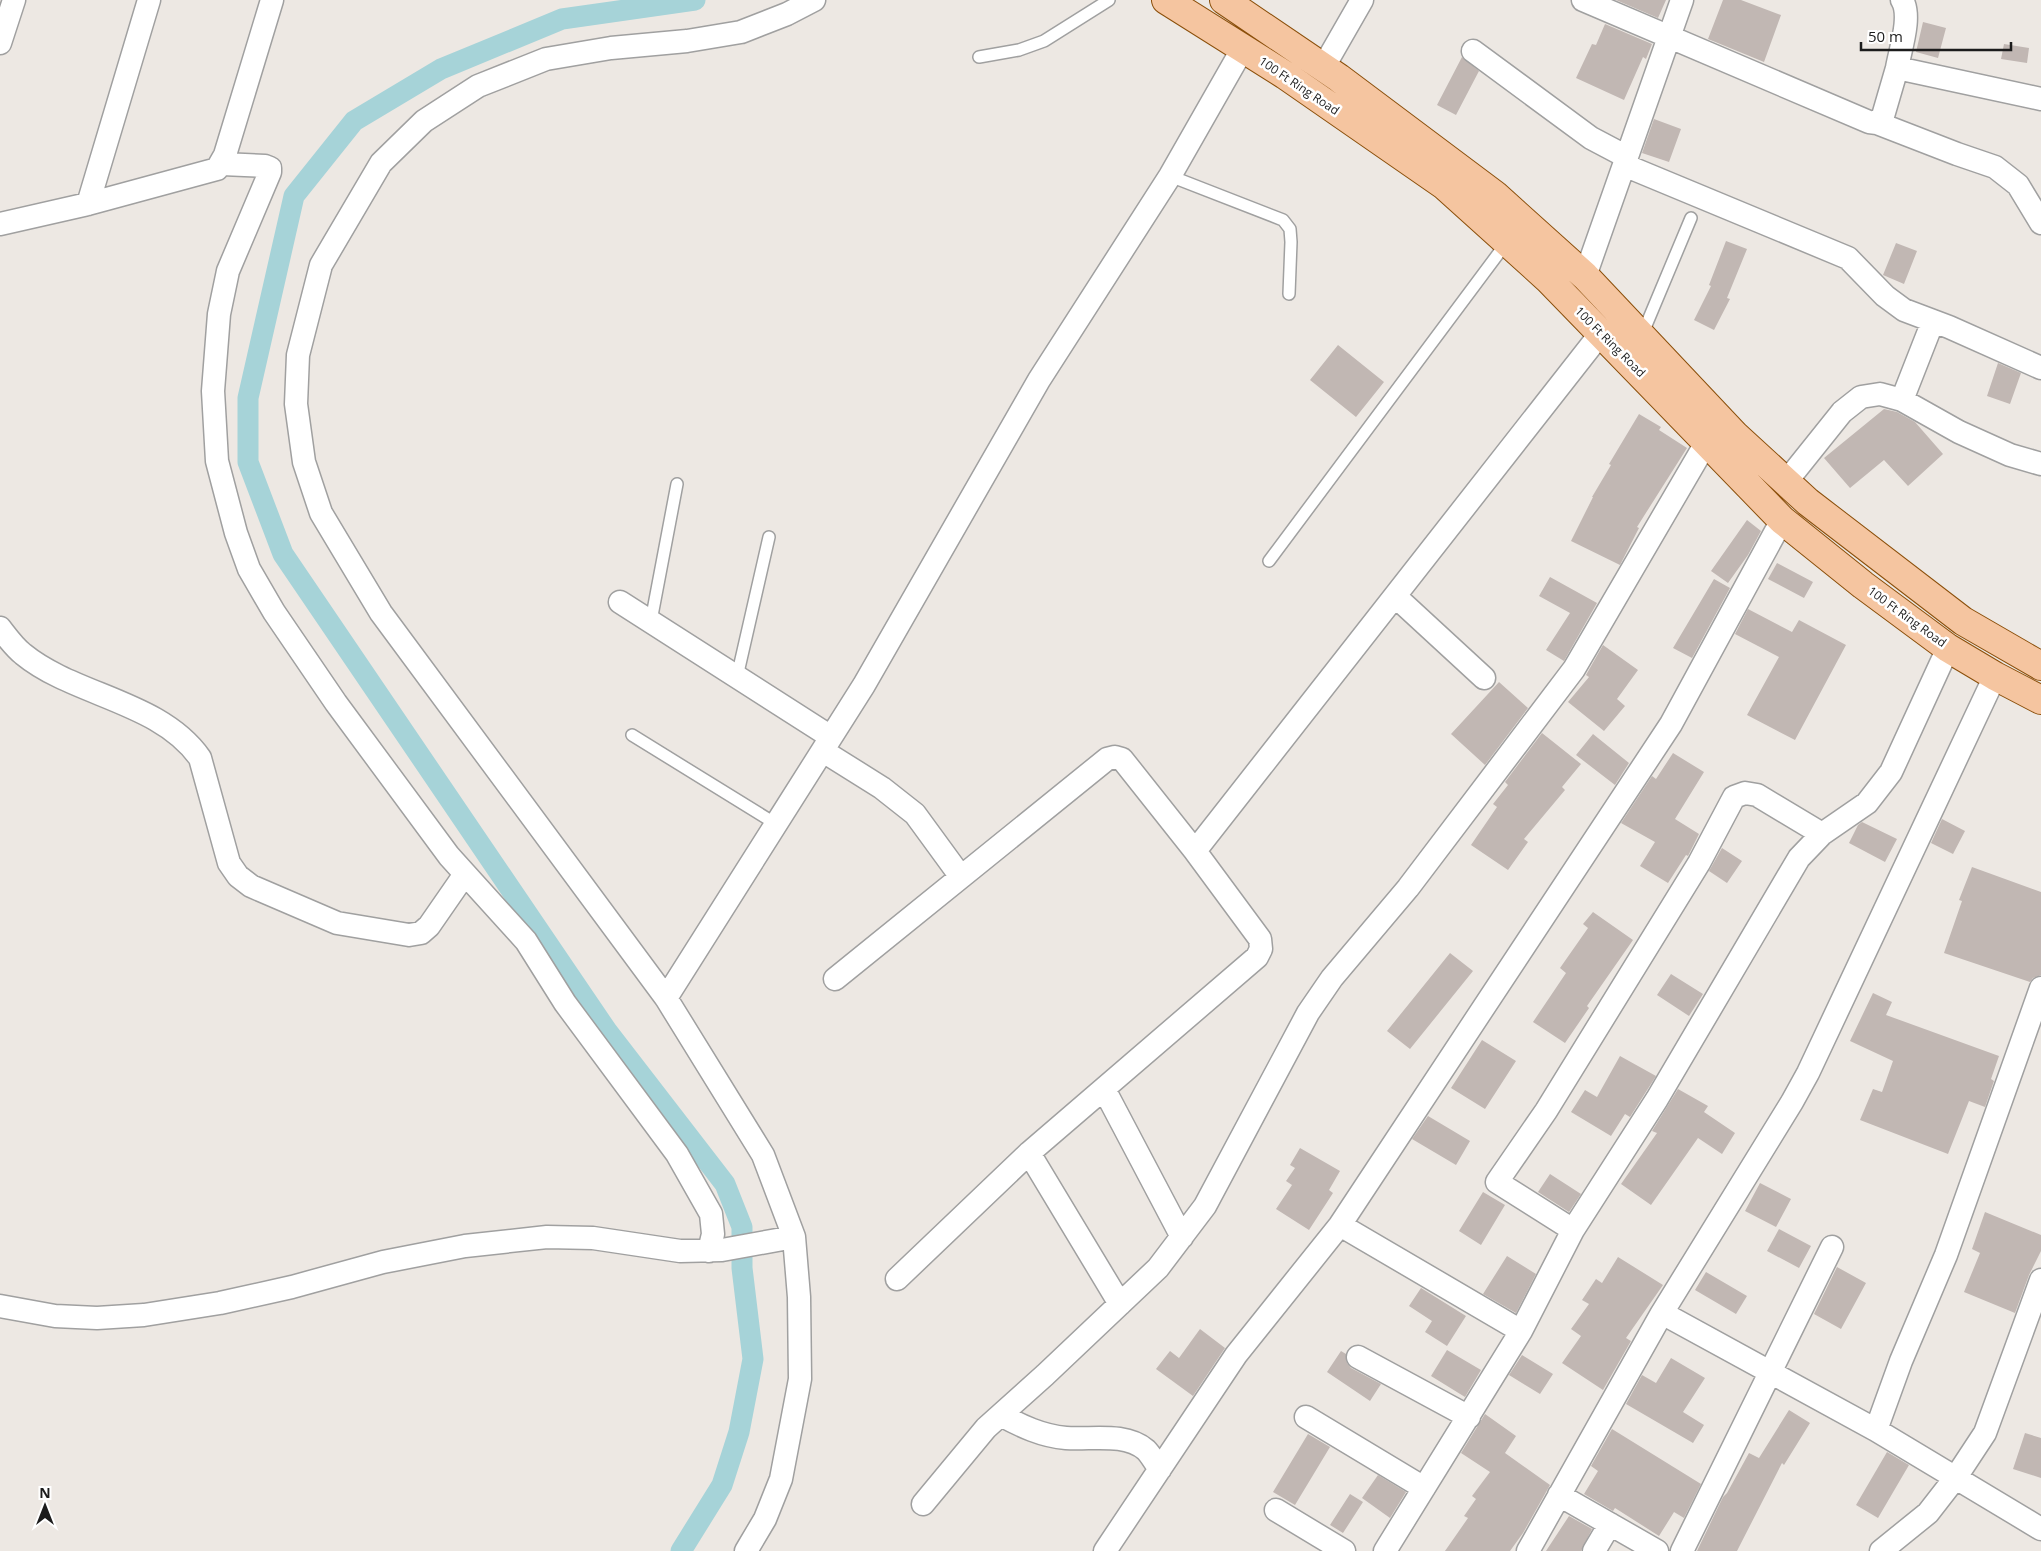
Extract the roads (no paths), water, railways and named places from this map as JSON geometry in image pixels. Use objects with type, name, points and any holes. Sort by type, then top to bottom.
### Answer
[{"type":"main road","name":"100 Ft Ring Road","points":[[1166,0],[1285,75],[1445,186],[1585,276],[1734,435],[1786,482],[1831,520],[1963,621],[2041,666]]},
{"type":"main road","name":"100 Ft Ring Road","points":[[1238,4],[1496,195],[1516,232],[1548,279],[1782,520],[1863,585],[1948,648],[1995,676],[2041,700]]},
{"type":"street","points":[[0,43],[14,0]]},
{"type":"street","points":[[88,204],[149,0]]},
{"type":"street","points":[[0,224],[88,204],[218,169],[222,164],[272,0]]},
{"type":"street","points":[[746,1551],[765,1519],[781,1480],[800,1380],[799,1297],[786,1239],[763,1155],[666,998],[381,612],[321,513],[304,462],[296,404],[298,355],[321,265],[380,163],[424,122],[478,86],[546,58],[611,48],[687,41],[740,32],[787,14],[814,0]]},
{"type":"street","points":[[1323,68],[1362,0]]},
{"type":"street","points":[[1583,0],[1869,122],[1877,123],[1957,154],[1995,166],[2018,185],[2041,223]]},
{"type":"street","points":[[1585,276],[1682,0]]},
{"type":"street","points":[[1877,123],[1883,116],[1897,68],[1907,18],[1906,5],[1902,0]]},
{"type":"street","points":[[666,998],[864,685],[1039,380],[1170,176],[1243,48]]},
{"type":"street","points":[[1474,51],[1591,138],[1626,161],[1848,258],[1885,296],[1904,310],[2041,368]]},
{"type":"street","points":[[1897,68],[2041,99]]},
{"type":"street","points":[[222,164],[265,166],[270,168],[228,272],[219,314],[213,391],[217,461],[236,533],[248,569],[274,612],[336,703],[449,856],[526,941],[565,1003],[677,1154],[711,1214],[716,1250]]},
{"type":"street","points":[[1902,400],[1933,322]]},
{"type":"street","points":[[1195,851],[1601,333]]},
{"type":"street","points":[[1786,482],[1842,412],[1861,397],[1880,394],[1902,400],[1959,432],[2010,455],[2041,464]]},
{"type":"street","points":[[923,1504],[986,1428],[1158,1268],[1205,1206],[1308,1013],[1332,978],[1408,888],[1574,668],[1706,443]]},
{"type":"street","points":[[1109,1550],[1236,1355],[1340,1225],[1671,724],[1782,520]]},
{"type":"street","points":[[1395,596],[1484,678]]},
{"type":"street","points":[[620,602],[737,677],[827,744],[882,788],[914,814],[962,877]]},
{"type":"street","points":[[0,628],[22,654],[50,672],[122,703],[170,728],[191,745],[200,758],[230,863],[238,876],[252,886],[337,922],[409,935],[421,933],[429,926],[465,874]]},
{"type":"street","points":[[1385,1551],[1521,1332],[1573,1230],[1656,1099],[1799,858],[1822,834],[1867,803],[1891,772],[1948,648]]},
{"type":"street","points":[[1528,1551],[1662,1313],[1787,1111],[1808,1072],[1995,676]]},
{"type":"street","points":[[835,980],[1107,759],[1115,757],[1122,759],[1195,851],[1260,939],[1261,949],[1257,957],[1029,1153],[897,1280]]},
{"type":"street","points":[[1573,1230],[1497,1182],[1546,1111],[1699,863],[1734,797],[1745,793],[1756,795],[1822,834]]},
{"type":"street","points":[[1876,1430],[1901,1361],[1946,1255],[2041,988]]},
{"type":"street","points":[[1104,1089],[1182,1237]]},
{"type":"street","points":[[1029,1153],[1120,1304]]},
{"type":"street","points":[[1340,1225],[1521,1332]]},
{"type":"street","points":[[0,1306],[56,1316],[97,1318],[144,1315],[247,1297],[292,1287],[383,1262],[456,1248],[547,1237],[593,1238],[680,1251],[716,1250],[786,1239]]},
{"type":"street","points":[[1682,1551],[1832,1247]]},
{"type":"street","points":[[1881,1551],[1928,1513],[1956,1477],[1985,1433],[2041,1280]]},
{"type":"street","points":[[1662,1313],[1876,1430],[2041,1529]]},
{"type":"street","points":[[1358,1357],[1469,1417]]},
{"type":"street","points":[[1001,1415],[1023,1427],[1065,1438],[1109,1438],[1130,1441],[1146,1450],[1160,1469]]},
{"type":"street","points":[[1306,1417],[1424,1488]]},
{"type":"street","points":[[1559,1495],[1657,1551]]},
{"type":"street","points":[[1276,1510],[1344,1551]]},
{"type":"street","points":[[1594,1551],[1610,1524]]},
{"type":"lane","points":[[979,57],[1019,50],[1044,41],[1109,0]]},
{"type":"lane","points":[[1170,176],[1283,220],[1290,229],[1289,294]]},
{"type":"lane","points":[[1642,335],[1692,218]]},
{"type":"lane","points":[[1269,561],[1516,232]]},
{"type":"lane","points":[[651,622],[677,484]]},
{"type":"lane","points":[[737,677],[769,537]]},
{"type":"lane","points":[[632,735],[776,824]]},
{"type":"waterway","points":[[681,1551],[722,1485],[739,1432],[753,1359],[742,1268],[742,1227],[725,1184],[607,1031],[283,554],[248,462],[248,398],[294,196],[354,121],[441,69],[562,19],[695,0]]}]
